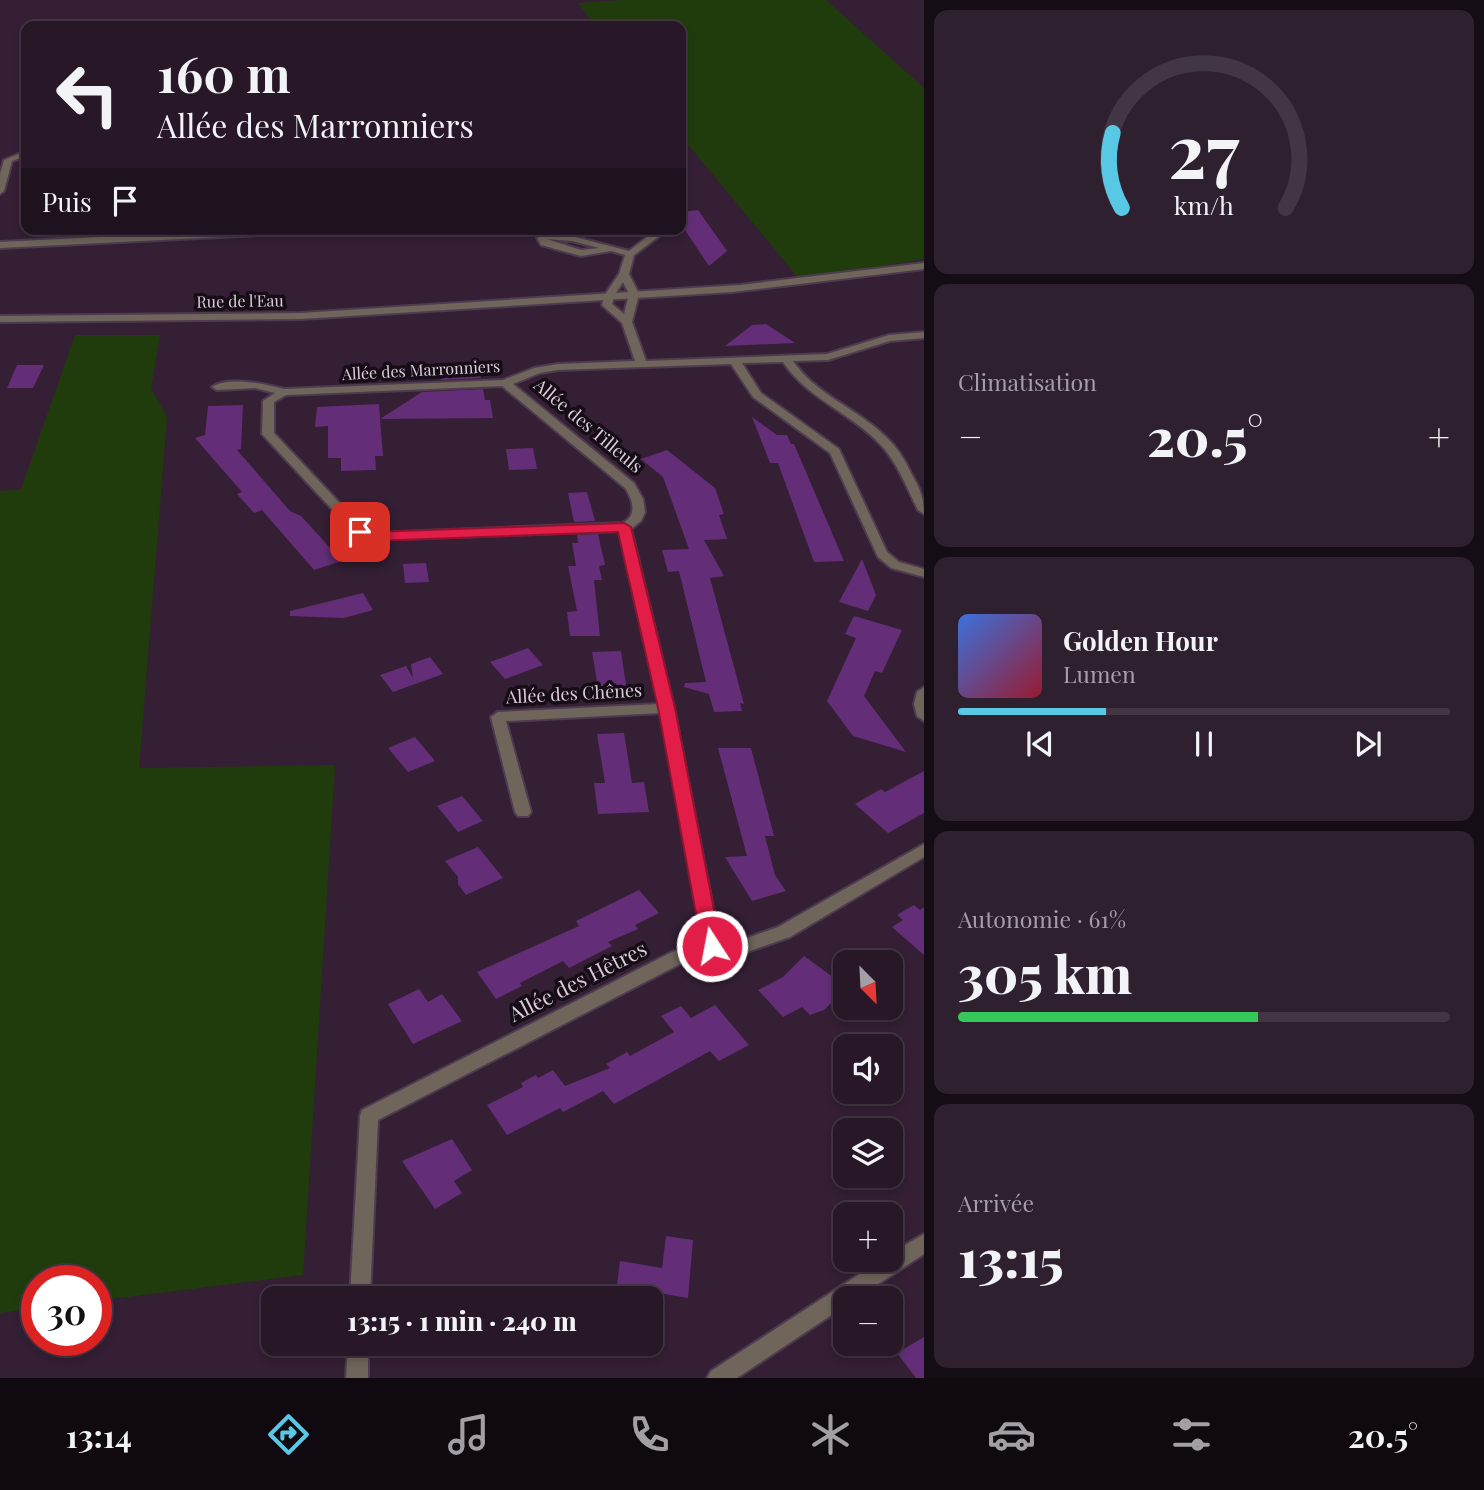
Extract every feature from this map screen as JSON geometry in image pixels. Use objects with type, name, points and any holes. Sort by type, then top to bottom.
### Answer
[{"type":"street","points":[[1,148],[15,155]]},
{"type":"street","points":[[0,191],[8,160],[21,154]]},
{"type":"street","points":[[0,245],[201,235]]},
{"type":"street","points":[[552,235],[542,238],[544,243],[581,253],[610,249]]},
{"type":"street","points":[[560,235],[630,254]]},
{"type":"street","points":[[642,365],[627,322],[608,301],[624,274],[630,254],[656,235]]},
{"type":"street","name":"Rue de l'Eau","points":[[0,319],[259,317],[608,301],[924,266]]},
{"type":"street","points":[[624,274],[634,299],[627,322]]},
{"type":"street","name":"Allée des Marronniers","points":[[218,387],[254,385],[284,392],[505,383],[548,368],[828,357],[889,338],[924,335]]},
{"type":"street","points":[[786,359],[807,387],[873,431],[887,445],[924,510]]},
{"type":"street","points":[[735,361],[757,395],[835,451],[883,554],[895,565],[924,573]]},
{"type":"street","name":"Allée des Tilleuls","points":[[505,383],[632,486],[637,494],[640,515],[636,521],[624,527]]},
{"type":"street","points":[[284,392],[269,401],[268,434],[360,532],[372,537],[624,527],[667,708],[712,946]]},
{"type":"street","points":[[924,692],[921,704],[924,716]]},
{"type":"street","name":"Allée des Chênes","points":[[523,812],[498,717],[667,708]]},
{"type":"street","name":"Allée des Hêtres","points":[[361,1286],[369,1116],[652,970],[712,946],[747,945],[784,932],[924,850]]},
{"type":"street","points":[[718,1378],[924,1243]]},
{"type":"street","points":[[357,1378],[358,1356]]},
{"type":"green space","points":[[623,0],[826,0],[924,88],[924,259],[800,280],[686,142],[686,21],[591,21],[578,3]]},
{"type":"green space","points":[[75,335],[160,335],[151,388],[167,417],[139,768],[335,765],[303,1275],[112,1299],[112,1265],[21,1265],[21,1310],[0,1313],[0,491],[21,489]]},
{"type":"building","points":[[698,210],[727,251],[709,266],[686,232],[686,211]]},
{"type":"building","points":[[766,324],[795,343],[725,346],[752,325]]},
{"type":"building","points":[[477,357],[481,378],[440,380]]},
{"type":"building","points":[[17,365],[44,365],[33,388],[7,388]]},
{"type":"building","points":[[483,389],[485,400],[490,400],[493,418],[380,419],[422,392]]},
{"type":"building","points":[[379,404],[383,456],[375,456],[376,470],[341,471],[341,458],[328,458],[328,426],[315,427],[317,407]]},
{"type":"building","points":[[243,405],[241,449],[237,450],[290,511],[301,516],[342,561],[314,570],[262,510],[254,513],[237,494],[242,492],[195,438],[205,435],[208,406]]},
{"type":"building","points":[[752,417],[777,435],[787,435],[791,444],[794,444],[844,561],[814,562],[778,463],[770,463]]},
{"type":"building","points":[[533,448],[537,469],[509,470],[506,449]]},
{"type":"building","points":[[667,450],[715,488],[724,514],[719,515],[727,539],[704,540],[724,576],[710,578],[744,704],[740,703],[742,711],[714,712],[709,694],[684,687],[685,683],[706,682],[679,571],[668,572],[662,550],[689,549],[663,477],[641,459]]},
{"type":"building","points":[[587,492],[595,521],[574,522],[568,493]]},
{"type":"building","points":[[598,534],[605,565],[599,566],[602,580],[594,580],[600,636],[570,636],[567,612],[577,611],[568,566],[576,566],[572,543],[578,543],[577,535]]},
{"type":"building","points":[[862,559],[876,595],[868,611],[839,602]]},
{"type":"building","points":[[426,563],[429,582],[405,583],[403,564]]},
{"type":"building","points":[[363,593],[373,610],[344,618],[290,616],[290,611]]},
{"type":"building","points":[[854,616],[902,630],[882,673],[875,671],[864,696],[906,752],[853,736],[827,701],[856,638],[845,634]]},
{"type":"building","points":[[528,648],[543,665],[505,679],[490,662]]},
{"type":"building","points":[[621,651],[627,692],[599,693],[592,652]]},
{"type":"building","points":[[430,657],[443,674],[393,692],[380,675],[406,666],[413,678],[411,664]]},
{"type":"building","points":[[624,733],[632,783],[644,782],[649,812],[598,814],[594,783],[605,783],[597,734]]},
{"type":"building","points":[[415,737],[435,761],[408,772],[388,748]]},
{"type":"building","points":[[718,748],[751,748],[774,836],[765,836],[775,875],[786,891],[752,901],[725,857],[747,856]]},
{"type":"building","points":[[924,771],[924,813],[888,833],[855,804],[881,789],[885,792]]},
{"type":"building","points":[[462,796],[483,821],[458,832],[437,806]]},
{"type":"building","points":[[478,847],[503,878],[466,895],[458,884],[458,877],[445,861]]},
{"type":"building","points":[[639,890],[659,913],[635,925],[638,929],[608,942],[612,946],[569,968],[563,961],[496,999],[477,972],[579,926],[576,921]]},
{"type":"building","points":[[914,905],[920,910],[924,907],[924,955],[892,927],[903,920],[897,915]]},
{"type":"building","points":[[804,956],[833,977],[833,1001],[824,1010],[810,1015],[802,1007],[783,1017],[758,990],[783,977]]},
{"type":"building","points":[[419,989],[428,1002],[442,994],[462,1021],[413,1044],[388,1004]]},
{"type":"building","points":[[715,1005],[749,1045],[719,1061],[710,1051],[614,1104],[603,1091],[563,1112],[560,1108],[507,1135],[487,1105],[523,1087],[521,1083],[536,1075],[538,1078],[553,1070],[565,1086],[610,1068],[606,1064],[627,1052],[630,1056],[674,1032],[661,1016],[681,1006],[691,1018]]},
{"type":"building","points":[[452,1139],[472,1170],[454,1181],[462,1193],[435,1209],[402,1161]]},
{"type":"building","points":[[666,1236],[693,1240],[688,1298],[663,1294],[663,1286],[617,1286],[620,1261],[662,1268]]},
{"type":"building","points":[[924,1337],[924,1378],[916,1378],[899,1356],[903,1356],[903,1349]]},
{"type":"route","points":[[360,532],[372,537],[624,527],[667,708],[712,946]]}]
